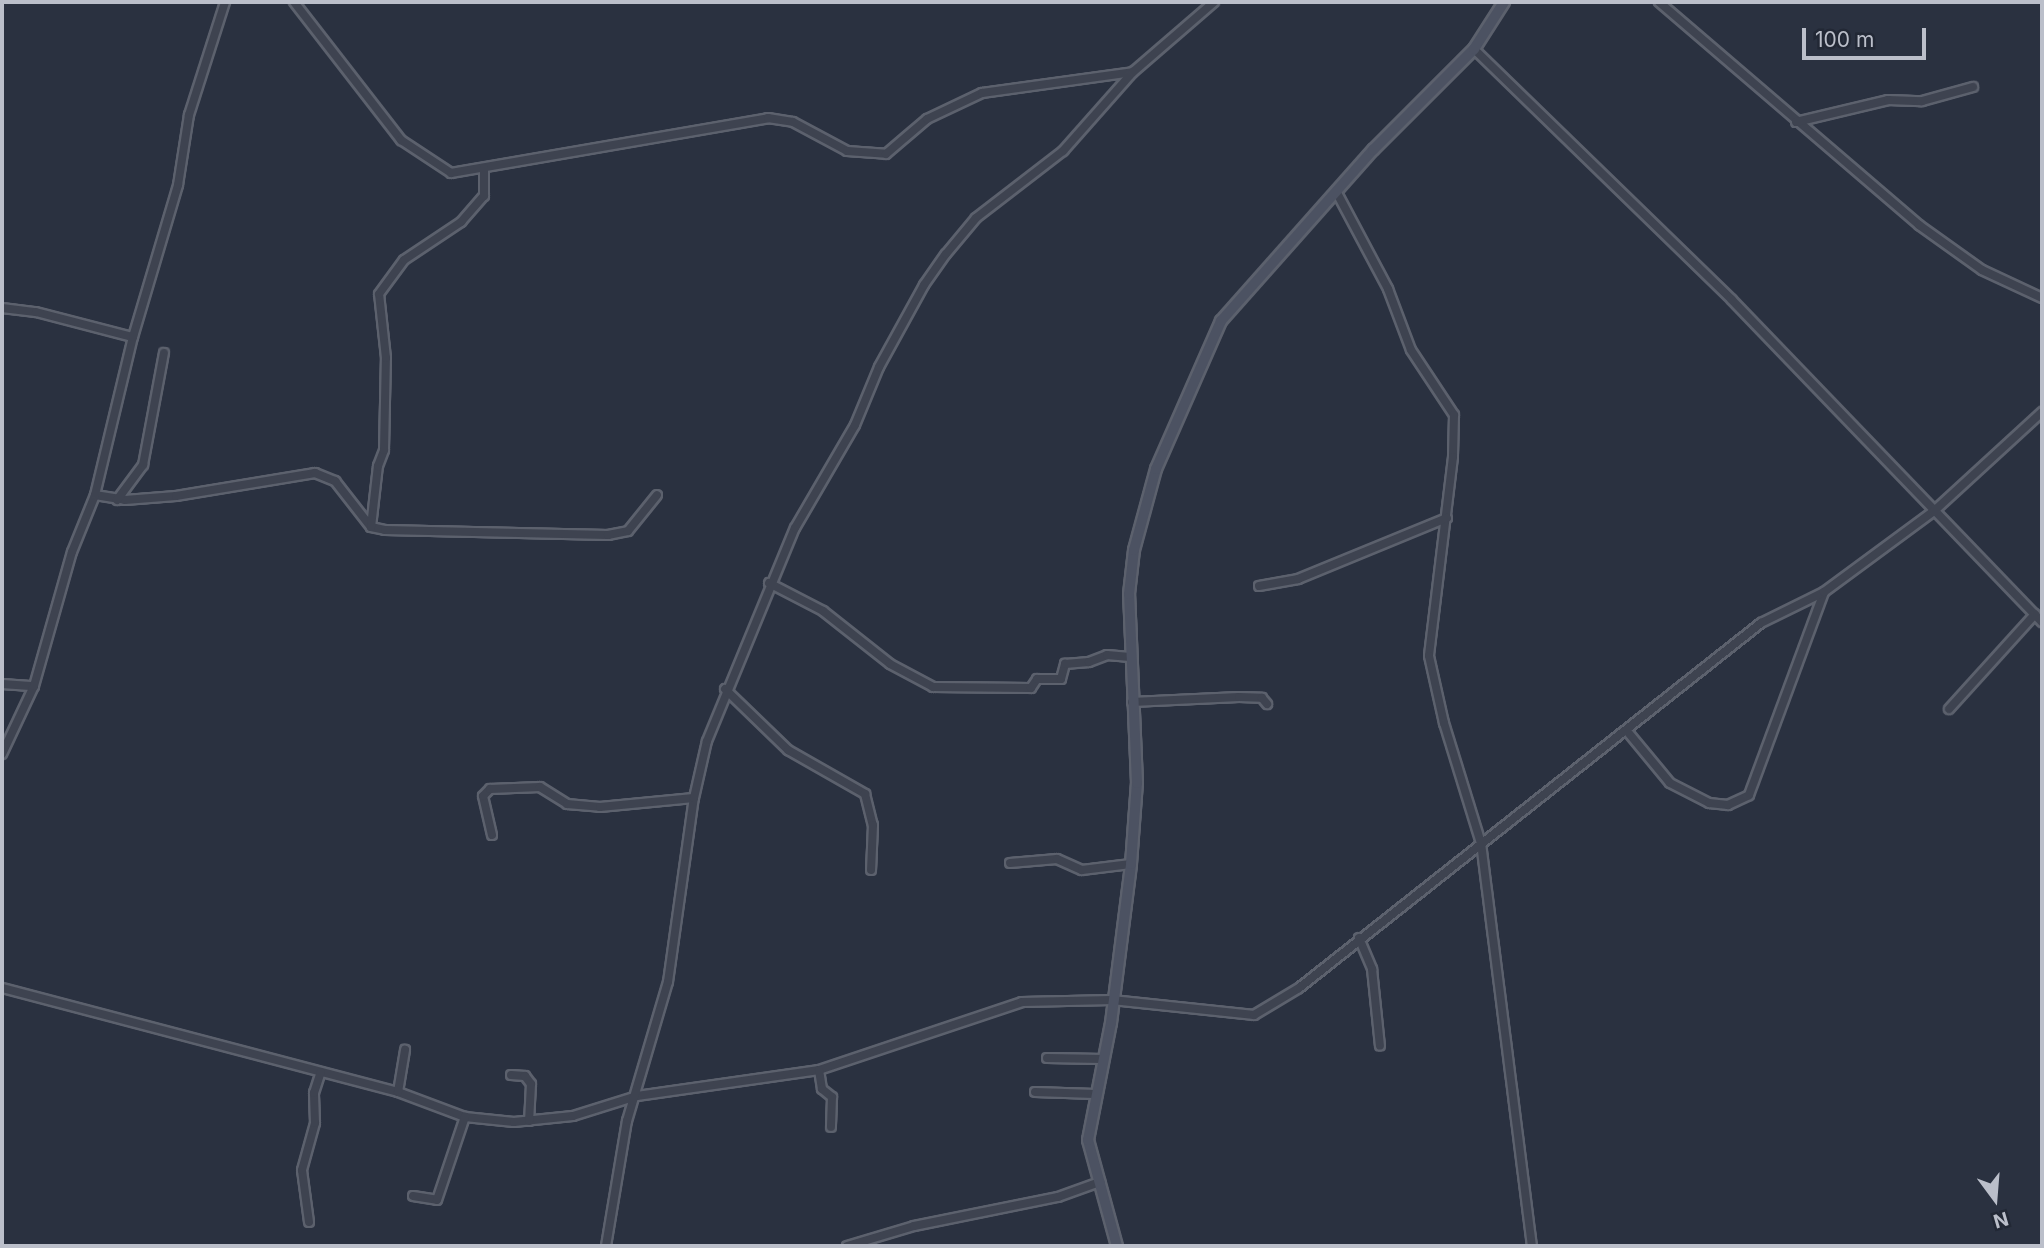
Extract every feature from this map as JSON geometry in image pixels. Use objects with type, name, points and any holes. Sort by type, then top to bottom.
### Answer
[{"type":"street","points":[[2,754],[34,686],[72,552],[96,495],[133,337],[178,185],[189,115],[210,39],[225,2]]},
{"type":"street","points":[[294,2],[401,140],[442,171],[484,168],[768,118],[793,122],[847,151],[886,154],[927,119],[982,93],[1133,72]]},
{"type":"street","points":[[606,1246],[626,1121],[637,1096],[668,982],[694,798],[724,689],[769,583],[855,425],[879,367],[924,285],[976,218],[1063,151],[1133,72],[1214,2]]},
{"type":"street","points":[[1117,1246],[1088,1140],[1103,1059],[1131,864],[1137,783],[1130,657],[1134,550],[1156,469],[1199,365],[1222,320],[1337,193],[1474,49],[1504,2]]},
{"type":"street","points":[[1658,2],[1919,225],[1982,270],[2042,298]]},
{"type":"street","points":[[1474,49],[1741,309],[2042,621]]},
{"type":"street","points":[[1796,122],[1888,100],[1922,100],[1973,87]]},
{"type":"street","points":[[371,527],[378,466],[384,450],[386,358],[379,294],[404,260],[461,222],[484,195],[484,168]]},
{"type":"street","points":[[1337,193],[1388,289],[1411,350],[1454,415],[1447,518],[1429,656],[1444,723],[1481,844],[1532,1246]]},
{"type":"street","points":[[2,308],[36,312],[133,337]]},
{"type":"street","points":[[117,500],[143,466],[164,353]]},
{"type":"street","points":[[2,988],[398,1093],[465,1117],[529,1121],[573,1116],[637,1096],[819,1070],[886,1050],[994,1009],[1049,1000],[1112,1000],[1254,1016],[1299,988],[1761,623],[1824,592],[1934,511],[2042,412]]},
{"type":"street","points":[[96,495],[117,500],[176,496],[315,473],[335,481],[371,527],[416,533],[620,534],[657,495]]},
{"type":"street","points":[[1259,586],[1298,579],[1447,518]]},
{"type":"street","points":[[769,583],[823,611],[890,664],[933,687],[1031,688],[1037,679],[1060,679],[1065,664],[1089,662],[1107,655],[1130,657]]},
{"type":"street","points":[[1627,731],[1670,783],[1709,803],[1728,805],[1749,795],[1824,592]]},
{"type":"street","points":[[1949,709],[2035,614]]},
{"type":"street","points":[[2,684],[34,686]]},
{"type":"street","points":[[724,689],[788,750],[864,794],[873,825],[871,870]]},
{"type":"street","points":[[1132,702],[1239,697],[1262,698],[1267,704]]},
{"type":"street","points":[[492,835],[483,796],[490,789],[540,787],[567,804],[600,807],[694,798]]},
{"type":"street","points":[[1010,863],[1057,859],[1082,870],[1131,864]]},
{"type":"street","points":[[1359,938],[1372,969],[1380,1046]]},
{"type":"street","points":[[398,1093],[405,1050]]},
{"type":"street","points":[[1047,1058],[1103,1059]]},
{"type":"street","points":[[819,1070],[822,1089],[832,1097],[831,1127]]},
{"type":"street","points":[[309,1222],[302,1170],[315,1123],[314,1093],[321,1072]]},
{"type":"street","points":[[510,1075],[525,1076],[531,1084],[529,1121]]},
{"type":"street","points":[[1035,1092],[1095,1094]]},
{"type":"street","points":[[413,1196],[437,1200],[465,1117]]},
{"type":"street","points":[[847,1246],[914,1226],[1058,1197],[1101,1182]]}]
